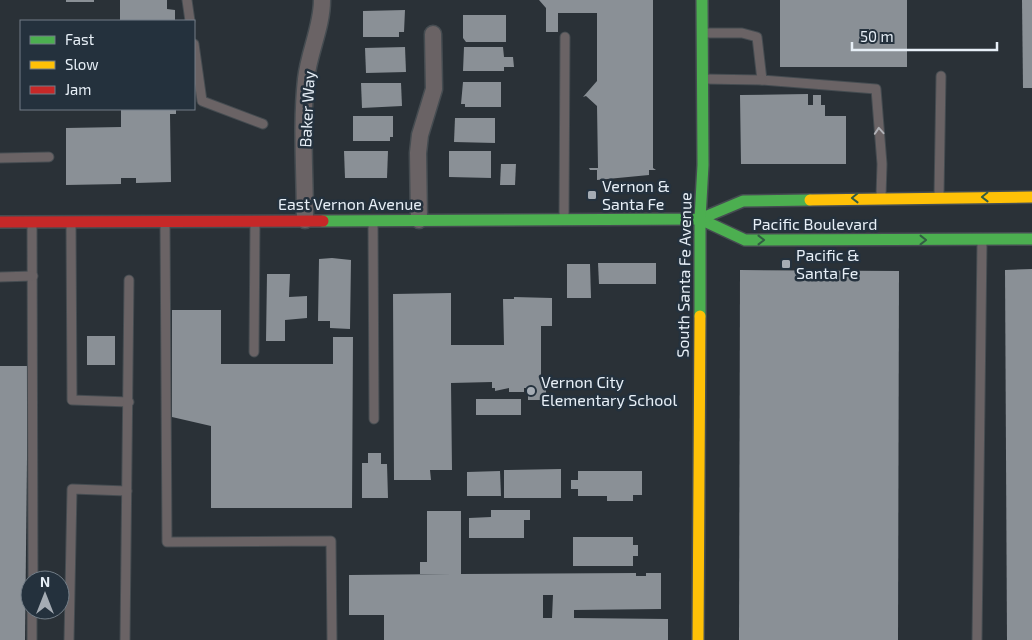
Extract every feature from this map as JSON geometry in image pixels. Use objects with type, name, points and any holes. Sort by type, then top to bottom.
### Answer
[{"type":"main road","name":"South Santa Fe Avenue","points":[[698,640],[700,219],[703,165],[702,0]]},
{"type":"main road","name":"Pacific Boulevard","points":[[700,219],[743,201],[1032,197]]},
{"type":"main road","name":"East Vernon Avenue","points":[[0,222],[700,219]]},
{"type":"main road","name":"Pacific Boulevard","points":[[700,219],[745,240],[1032,239]]},
{"type":"street","name":"Baker Way","points":[[305,220],[304,110],[306,78],[311,50],[320,24],[322,0]]},
{"type":"street","points":[[419,220],[418,153],[420,135],[434,89],[433,34]]},
{"type":"lane","points":[[187,0],[190,20]]},
{"type":"lane","points":[[703,33],[742,33],[757,37],[762,80]]},
{"type":"lane","points":[[564,219],[565,37]]},
{"type":"lane","points":[[195,51],[202,101],[263,124]]},
{"type":"lane","points":[[939,198],[941,76]]},
{"type":"lane","points":[[703,79],[762,80],[876,89],[882,164],[881,198]]},
{"type":"lane","points":[[0,158],[49,157]]},
{"type":"lane","points":[[373,220],[374,419]]},
{"type":"lane","points":[[71,221],[72,400],[129,402]]},
{"type":"lane","points":[[165,221],[168,542],[331,541],[332,640]]},
{"type":"lane","points":[[254,352],[255,221]]},
{"type":"lane","points":[[32,222],[33,570]]},
{"type":"lane","points":[[977,640],[982,240]]},
{"type":"lane","points":[[0,277],[33,276]]},
{"type":"lane","points":[[125,640],[129,280]]},
{"type":"lane","points":[[70,640],[72,489],[127,491]]},
{"type":"lane","points":[[32,620],[32,640]]},
{"type":"building","points":[[66,0],[94,0],[94,2],[66,2]]},
{"type":"building","points":[[120,0],[167,0],[167,9],[175,10],[175,20],[120,20]]},
{"type":"building","points":[[539,0],[653,0],[653,168],[656,170],[649,170],[649,175],[597,180],[597,170],[590,170],[589,168],[598,168],[597,106],[586,96],[583,97],[597,81],[597,13],[558,13],[558,32],[546,32],[546,8]]},
{"type":"building","points":[[780,0],[907,0],[907,67],[780,67]]},
{"type":"building","points":[[1022,0],[1032,0],[1032,88],[1023,88]]},
{"type":"building","points":[[405,10],[404,32],[399,32],[399,37],[363,37],[363,11]]},
{"type":"building","points":[[463,15],[506,15],[506,42],[466,42],[463,38]]},
{"type":"building","points":[[405,47],[406,72],[366,73],[365,48]]},
{"type":"building","points":[[464,47],[503,47],[504,57],[513,57],[514,67],[504,67],[504,71],[463,71]]},
{"type":"building","points":[[463,82],[501,82],[501,107],[465,107],[465,104],[461,104]]},
{"type":"building","points":[[361,83],[401,83],[402,106],[362,108]]},
{"type":"building","points":[[808,94],[808,105],[813,105],[813,95],[821,95],[821,105],[825,105],[825,116],[846,116],[846,164],[741,164],[740,95]]},
{"type":"building","points":[[121,110],[176,110],[176,114],[170,114],[171,182],[136,183],[136,178],[121,178],[121,184],[66,185],[66,128],[121,127]]},
{"type":"building","points":[[353,116],[393,116],[393,137],[390,137],[390,141],[353,141]]},
{"type":"building","points":[[455,118],[495,118],[495,143],[454,142]]},
{"type":"building","points":[[344,151],[388,151],[387,178],[345,178]]},
{"type":"building","points":[[449,151],[491,151],[491,178],[449,177]]},
{"type":"building","points":[[501,164],[516,164],[515,185],[500,185]]},
{"type":"building","points":[[319,259],[351,260],[350,329],[330,328],[330,321],[318,321]]},
{"type":"building","points":[[598,263],[656,263],[656,284],[599,284]]},
{"type":"building","points":[[567,264],[590,264],[591,298],[567,298]]},
{"type":"building","points":[[1032,269],[1032,640],[1007,640],[1005,270]]},
{"type":"building","points":[[740,270],[899,271],[898,640],[739,640]]},
{"type":"building","points":[[267,274],[290,274],[289,297],[307,296],[307,318],[285,320],[285,341],[266,341]]},
{"type":"building","points":[[451,293],[451,345],[504,345],[503,299],[514,299],[514,297],[552,298],[552,326],[541,326],[541,381],[546,381],[546,400],[528,400],[528,388],[524,388],[524,392],[509,392],[509,388],[495,391],[495,388],[492,388],[492,382],[451,383],[452,470],[430,470],[431,480],[394,480],[393,294]]},
{"type":"building","points":[[172,310],[221,310],[221,364],[333,364],[333,337],[353,337],[352,508],[211,508],[211,426],[172,417]]},
{"type":"building","points":[[87,336],[115,336],[115,365],[87,365]]},
{"type":"building","points":[[0,366],[28,366],[26,570],[20,570],[20,620],[25,620],[25,640],[0,640]]},
{"type":"building","points":[[476,399],[521,399],[521,415],[476,415]]},
{"type":"building","points":[[368,453],[381,453],[381,464],[387,464],[388,498],[362,498],[362,463],[368,463]]},
{"type":"building","points":[[561,469],[561,498],[504,498],[504,470]]},
{"type":"building","points":[[500,471],[501,496],[467,496],[467,472]]},
{"type":"building","points":[[578,471],[642,471],[642,495],[633,495],[633,501],[607,501],[607,496],[578,496],[578,489],[571,489],[571,480],[578,480]]},
{"type":"building","points":[[491,510],[530,510],[530,520],[524,520],[524,538],[469,538],[469,518],[491,517]]},
{"type":"building","points":[[427,511],[461,511],[461,574],[636,573],[636,576],[646,576],[646,573],[661,573],[661,609],[574,610],[574,618],[668,619],[668,640],[384,640],[384,615],[349,615],[349,575],[452,574],[420,574],[420,562],[427,562]],"holes":[[[543,595],[553,595],[552,618],[543,618]]]},
{"type":"building","points":[[573,537],[633,537],[633,545],[638,545],[638,556],[633,556],[633,566],[573,566]]},
{"type":"traffic: fast","points":[[700,316],[700,219],[703,165],[702,0]]},
{"type":"traffic: fast","points":[[323,221],[700,219],[743,201],[810,200]]},
{"type":"traffic: fast","points":[[700,219],[745,240],[1032,239]]},
{"type":"traffic: slow","points":[[810,200],[1032,197]]},
{"type":"traffic: slow","points":[[698,640],[700,316]]},
{"type":"traffic: jam","points":[[0,222],[323,221]]},
{"type":"place","name":"Vernon & Santa Fe","points":[[592,195]]},
{"type":"place","name":"Pacific & Santa Fe","points":[[786,264]]},
{"type":"place","name":"Vernon City Elementary School","points":[[531,391]]}]
